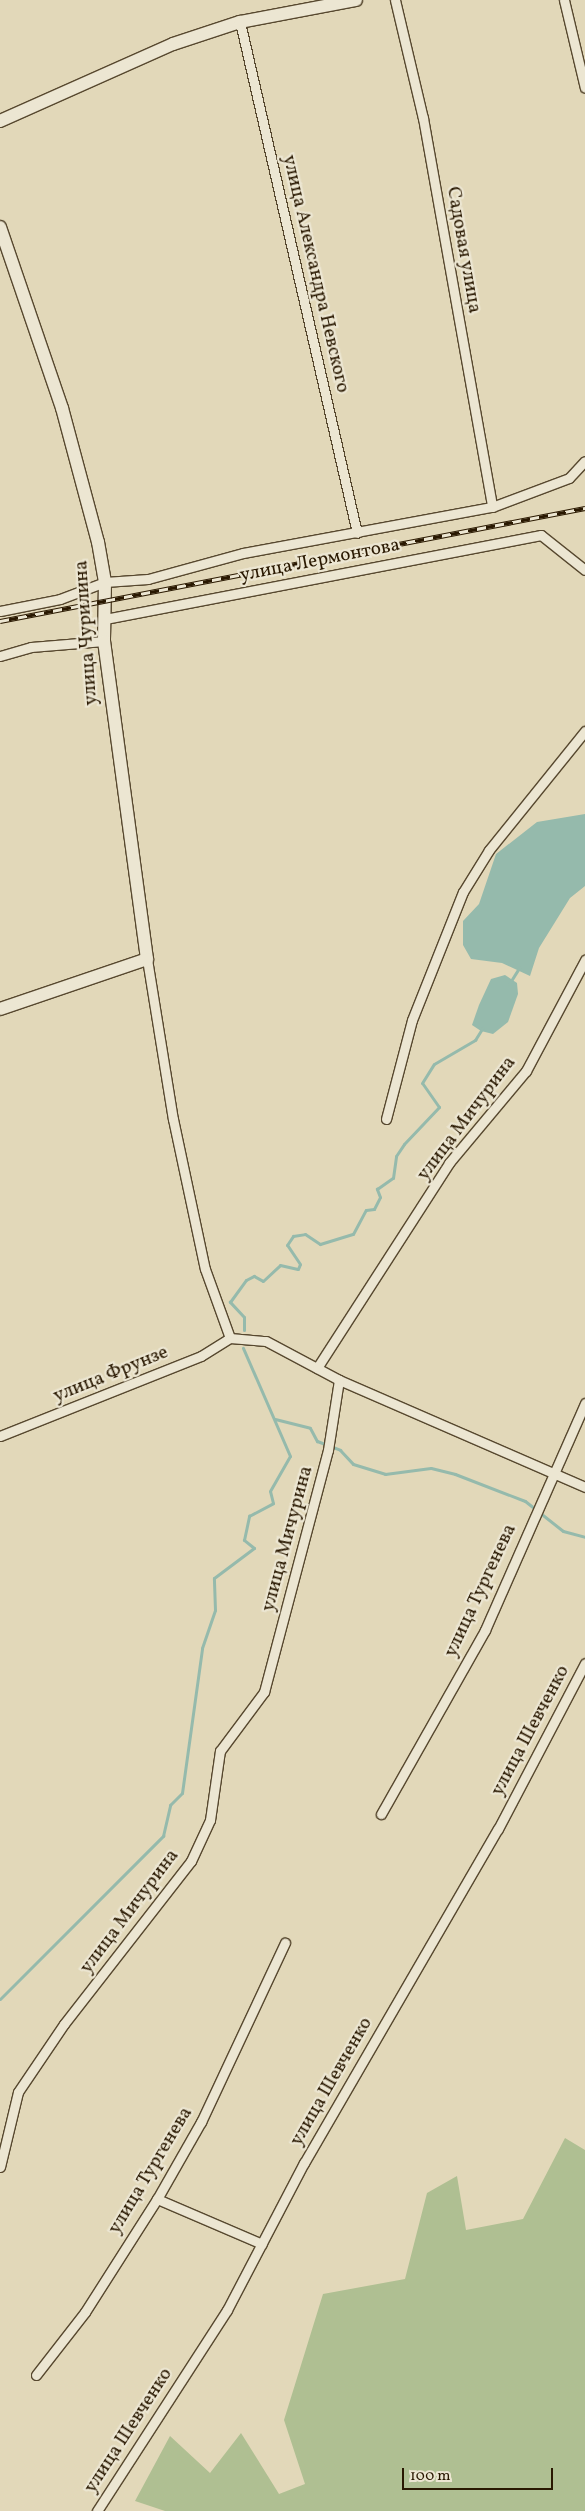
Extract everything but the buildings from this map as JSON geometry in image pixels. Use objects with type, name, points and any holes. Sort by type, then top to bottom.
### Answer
[{"type":"street","points":[[0,121],[173,44],[240,22],[356,0]]},
{"type":"street","name":"Садовая улица","points":[[395,0],[423,118],[492,507]]},
{"type":"street","points":[[564,0],[585,88]]},
{"type":"street","name":"улица Александра Невского","points":[[240,22],[357,533]]},
{"type":"street","name":"улица Чурилина","points":[[0,228],[62,408],[105,582],[104,641],[147,958]]},
{"type":"street","points":[[0,610],[60,599],[105,582],[148,579],[243,553],[492,507],[568,478],[585,461]]},
{"type":"street","name":"улица Лермонтова","points":[[105,619],[541,535],[585,570]]},
{"type":"street","points":[[0,656],[31,647],[104,641]]},
{"type":"street","points":[[386,1118],[412,1020],[463,892],[489,850],[585,731]]},
{"type":"street","points":[[0,1009],[147,958],[173,1119],[201,1250],[230,1338],[266,1341],[339,1380],[585,1487]]},
{"type":"street","name":"улица Мичурина","points":[[318,1368],[450,1163],[526,1071],[585,960]]},
{"type":"street","name":"улица Фрунзе","points":[[0,1436],[201,1356],[230,1338]]},
{"type":"street","name":"улица Мичурина","points":[[0,2167],[18,2092],[64,2024],[191,1861],[210,1820],[220,1751],[264,1692],[328,1450],[339,1380]]},
{"type":"street","name":"улица Тургенева","points":[[382,1814],[485,1630],[552,1474],[585,1403]]},
{"type":"street","name":"улица Шевченко","points":[[97,2511],[227,2310],[262,2244],[498,1828],[585,1663]]},
{"type":"street","name":"улица Тургенева","points":[[36,2375],[86,2312],[157,2200],[201,2122],[285,1943]]},
{"type":"street","points":[[157,2200],[262,2244]]},
{"type":"shaded area","points":[[585,814],[585,886],[570,898],[539,948],[530,976],[502,963],[471,959],[463,945],[463,921],[479,904],[496,854],[537,822]]},
{"type":"shaded area","points":[[505,975],[517,983],[518,994],[508,1022],[493,1034],[481,1031],[472,1025],[479,1005],[491,979]]},
{"type":"shaded area","points":[[565,2138],[585,2150],[585,2511],[165,2511],[135,2501],[170,2436],[210,2473],[241,2433],[279,2494],[305,2484],[284,2420],[323,2294],[405,2279],[427,2193],[457,2176],[466,2230],[523,2219]]},
{"type":"waterway","points":[[509,984],[519,968]]},
{"type":"waterway","points":[[244,1330],[244,1317],[230,1302],[246,1280],[254,1276],[263,1281],[280,1265],[298,1269],[300,1264],[287,1245],[293,1236],[305,1234],[320,1244],[353,1234],[366,1210],[374,1209],[380,1197],[377,1189],[393,1178],[396,1156],[404,1144],[439,1107],[422,1083],[434,1064],[475,1040],[483,1027]]},
{"type":"waterway","points":[[0,1999],[163,1836],[170,1805],[182,1793],[202,1648],[215,1610],[214,1578],[254,1548],[244,1540],[249,1516],[273,1503],[270,1491],[290,1456],[243,1348]]},
{"type":"waterway","points":[[275,1419],[310,1428],[317,1441],[340,1450],[353,1464],[385,1474],[431,1468],[455,1474],[525,1501],[563,1531],[585,1537]]},
{"type":"railway","points":[[0,621],[585,508]]}]
